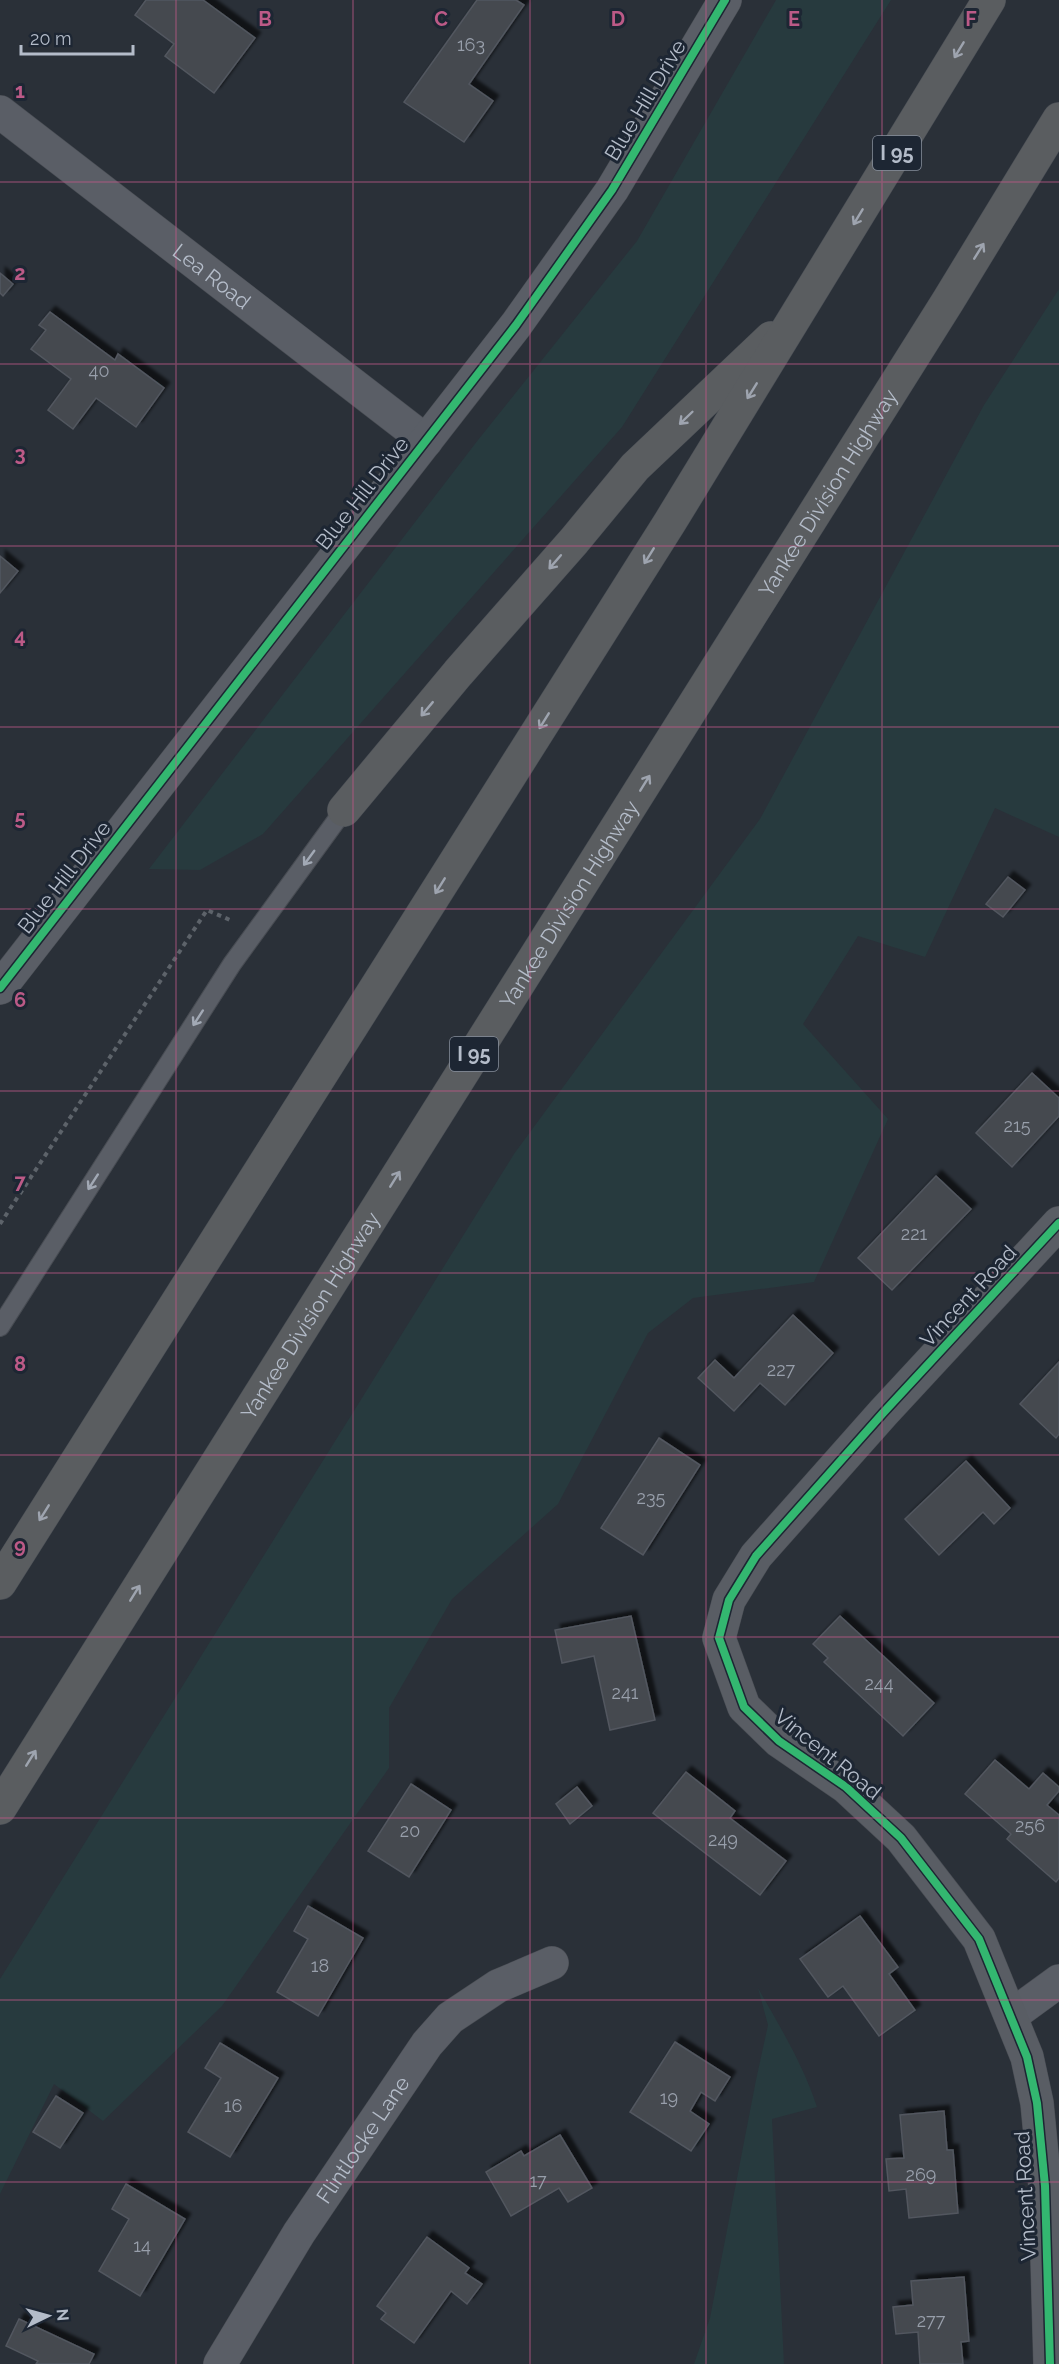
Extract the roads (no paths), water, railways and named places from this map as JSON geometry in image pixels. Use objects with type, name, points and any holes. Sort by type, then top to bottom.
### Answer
[{"type":"highway","name":"I 95","points":[[0,1583],[670,522],[805,305],[989,0]]},
{"type":"highway","name":"Yankee Division Highway","points":[[0,1808],[948,301],[1059,119]]},
{"type":"highway","points":[[344,810],[458,672],[574,541],[635,467],[805,305]]},
{"type":"street","name":"Blue Hill Drive","points":[[0,988],[516,325],[612,190],[725,0]]},
{"type":"street","name":"Lea Road","points":[[0,112],[426,441]]},
{"type":"street","name":"Vincent Road","points":[[1050,2364],[1045,2186],[1037,2103],[1027,2057],[979,1939],[901,1838],[846,1787],[779,1741],[744,1707],[719,1638],[729,1600],[756,1556],[883,1413],[1059,1223]]},
{"type":"street","name":"Flintlocke Lane","points":[[220,2364],[299,2233],[427,2044],[450,2018],[498,1986],[552,1963]]},
{"type":"street","points":[[1011,2016],[1059,1982]]},
{"type":"lane","points":[[0,1327],[232,964],[344,810]]}]
